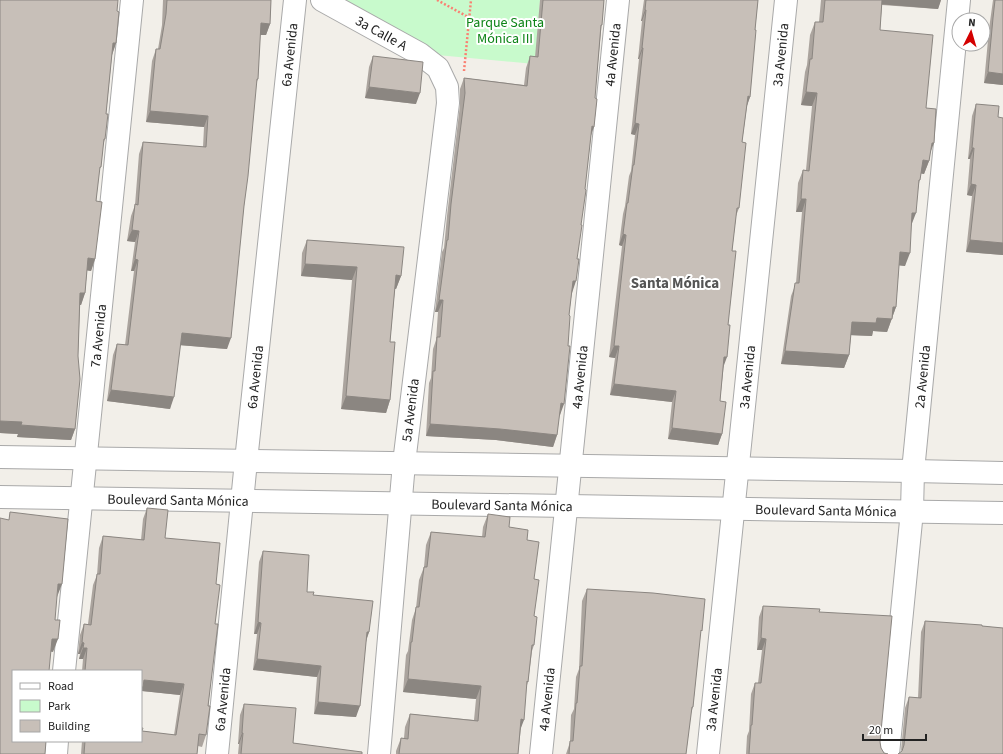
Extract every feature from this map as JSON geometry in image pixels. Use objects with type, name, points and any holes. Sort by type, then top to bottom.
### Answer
[{"type":"street","name":"7a Avenida","points":[[64,670],[132,0]]},
{"type":"street","name":"6a Avenida","points":[[217,754],[246,461],[295,0]]},
{"type":"street","name":"3a Calle A","points":[[322,0],[420,54],[442,77]]},
{"type":"street","name":"4a Avenida","points":[[541,754],[618,0]]},
{"type":"street","name":"3a Avenida","points":[[708,754],[786,0]]},
{"type":"street","name":"2a Avenida","points":[[888,754],[912,511],[913,471],[959,0]]},
{"type":"street","name":"5a Avenida","points":[[379,754],[404,463],[448,103],[442,77]]},
{"type":"street","points":[[0,458],[1003,473]]},
{"type":"street","name":"Boulevard Santa Mónica","points":[[0,497],[1003,513]]},
{"type":"street","points":[[56,754],[57,742]]},
{"type":"path","points":[[437,0],[470,18]]},
{"type":"path","points":[[442,77],[457,85],[463,76],[471,0]]},
{"type":"green space","name":"Parque Santa Mónica III","points":[[345,0],[540,0],[535,64],[437,55]]},
{"type":"building","points":[[0,0],[118,0],[117,11],[119,12],[116,43],[113,43],[106,114],[108,114],[96,201],[102,202],[95,259],[88,258],[85,293],[80,293],[78,356],[80,379],[75,429],[21,425],[22,422],[0,421]]},
{"type":"building","points":[[167,0],[271,0],[270,24],[261,23],[258,79],[231,338],[182,333],[174,397],[111,390],[117,344],[128,345],[138,260],[135,259],[139,231],[132,230],[135,204],[138,205],[143,142],[206,147],[208,116],[150,111],[156,49],[160,49]]},
{"type":"building","points":[[543,0],[604,0],[595,98],[597,99],[594,127],[592,126],[586,190],[577,259],[579,259],[576,281],[573,281],[569,315],[568,346],[570,346],[564,404],[561,403],[557,435],[430,424],[433,371],[435,371],[437,337],[440,337],[443,300],[439,300],[448,240],[465,93],[464,78],[527,86],[530,56],[538,57]]},
{"type":"building","points":[[646,0],[758,0],[750,97],[748,96],[742,142],[746,143],[739,208],[737,208],[732,251],[736,251],[728,325],[730,325],[727,357],[724,357],[720,401],[726,402],[722,434],[672,428],[676,391],[614,384],[619,346],[614,346],[626,235],[623,234],[639,124],[635,123],[643,48]]},
{"type":"building","points":[[825,0],[882,0],[880,30],[933,35],[926,108],[936,109],[934,143],[932,143],[929,161],[923,160],[919,180],[916,213],[912,213],[910,253],[900,252],[896,307],[893,307],[892,319],[877,318],[876,323],[852,322],[849,355],[785,351],[795,283],[799,283],[806,199],[801,199],[803,170],[809,171],[817,93],[806,92],[810,59],[812,59],[815,22],[823,22]]},
{"type":"building","points":[[995,0],[1003,0],[1003,74],[988,72]]},
{"type":"building","points":[[373,56],[423,62],[420,93],[369,87]]},
{"type":"building","points":[[976,104],[999,106],[998,117],[1003,118],[1003,243],[970,240],[976,185],[971,184],[974,148],[972,148]]},
{"type":"building","points":[[307,240],[404,247],[401,276],[396,275],[390,342],[395,342],[390,400],[346,396],[357,267],[305,264]]},
{"type":"building","points":[[147,508],[168,510],[165,538],[220,543],[216,584],[220,585],[215,624],[218,624],[206,735],[199,734],[197,754],[84,754],[85,742],[142,742],[142,731],[176,735],[184,684],[144,680],[142,687],[142,670],[85,670],[87,648],[83,648],[84,643],[82,642],[84,624],[91,625],[97,574],[100,574],[103,536],[144,540]]},
{"type":"building","points":[[10,512],[68,519],[62,584],[58,584],[55,620],[60,620],[58,639],[52,639],[49,670],[12,670],[12,742],[46,742],[45,754],[0,754],[0,518],[9,520]]},
{"type":"building","points":[[488,514],[510,517],[509,527],[528,530],[527,540],[539,542],[534,579],[539,580],[534,616],[537,617],[528,682],[527,681],[524,720],[521,719],[518,754],[399,754],[401,738],[408,739],[410,714],[478,721],[481,686],[408,679],[416,607],[419,607],[424,567],[427,567],[431,532],[485,537]]},
{"type":"building","points":[[263,551],[309,555],[307,592],[314,592],[313,595],[373,601],[369,632],[367,632],[360,706],[318,702],[321,666],[257,659],[261,623],[258,622]]},
{"type":"building","points":[[587,589],[653,593],[705,599],[693,707],[686,754],[569,754],[570,741],[573,741],[580,666],[582,666]]},
{"type":"building","points":[[763,606],[820,609],[819,612],[892,616],[880,742],[884,753],[888,754],[749,754],[755,683],[761,683],[766,639],[761,638]]},
{"type":"building","points":[[925,621],[1003,628],[1003,754],[898,754],[902,751],[904,745],[909,697],[921,698]]},
{"type":"building","points":[[244,704],[296,708],[293,743],[362,752],[362,754],[241,754]]},
{"type":"district","name":"Santa Mónica","points":[[675,283]]}]
